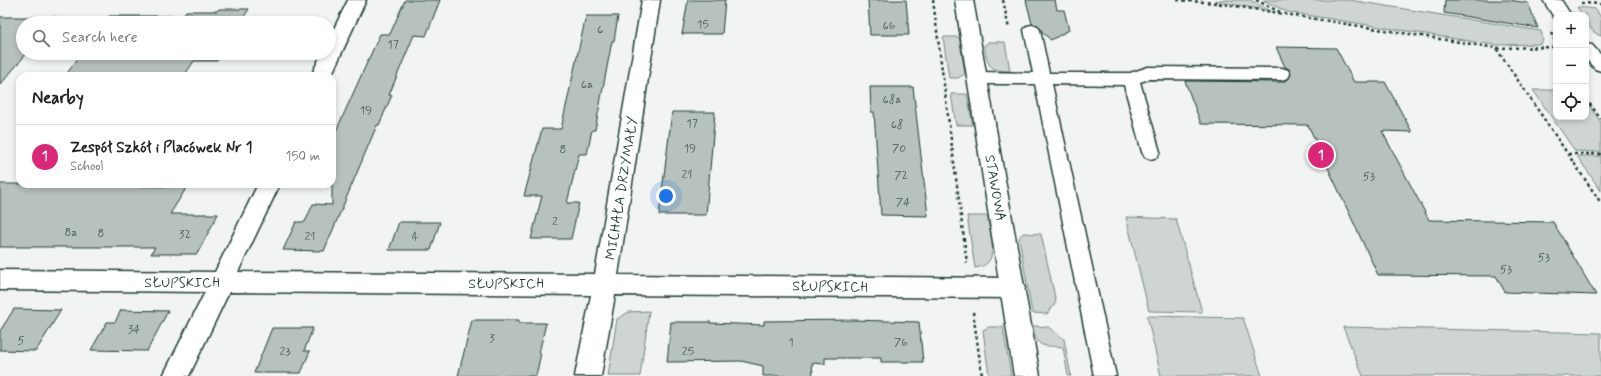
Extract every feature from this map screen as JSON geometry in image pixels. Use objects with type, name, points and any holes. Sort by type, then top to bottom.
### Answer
[{"type":"street","points":[[336,44],[357,0]]},
{"type":"street","name":"MICHAŁA DRZYMAŁY","points":[[588,376],[605,284],[651,0]]},
{"type":"street","name":"STAWOWA","points":[[964,0],[1027,376]]},
{"type":"street","points":[[1552,0],[1560,12]]},
{"type":"street","points":[[323,72],[329,60]]},
{"type":"street","points":[[176,376],[267,188]]},
{"type":"street","name":"SŁUPSKICH","points":[[0,280],[1013,288]]},
{"type":"lane","points":[[1032,30],[1105,376]]},
{"type":"lane","points":[[1589,52],[1601,65]]},
{"type":"lane","points":[[978,78],[1131,80],[1148,73],[1282,74]]},
{"type":"lane","points":[[1131,80],[1151,152]]},
{"type":"path","points":[[933,0],[982,376]]},
{"type":"path","points":[[1177,0],[1216,2],[1496,48],[1553,47]]},
{"type":"path","points":[[1256,0],[1284,14]]},
{"type":"path","points":[[1496,48],[1601,203]]},
{"type":"path","points":[[1589,102],[1601,118]]},
{"type":"path","points":[[1568,154],[1601,154]]},
{"type":"shaded area","points":[[1219,0],[1250,0],[1271,11],[1219,2]]},
{"type":"shaded area","points":[[1263,0],[1349,0],[1541,31],[1543,40],[1541,44],[1494,45],[1287,12]]},
{"type":"shaded area","points":[[1577,7],[1596,9],[1601,18],[1601,36],[1589,26],[1589,12],[1580,12]]},
{"type":"shaded area","points":[[943,37],[959,37],[965,74],[958,78],[949,78]]},
{"type":"shaded area","points":[[988,42],[1005,42],[1010,71],[997,70],[990,66],[984,46]]},
{"type":"shaded area","points":[[1533,90],[1553,90],[1553,119]]},
{"type":"shaded area","points":[[951,94],[967,94],[973,125],[956,125]]},
{"type":"shaded area","points":[[1589,105],[1601,122],[1601,152],[1575,151],[1554,120],[1589,120]]},
{"type":"shaded area","points":[[1577,156],[1601,156],[1601,191]]},
{"type":"shaded area","points":[[967,216],[987,216],[992,240],[989,261],[983,266],[975,268]]},
{"type":"shaded area","points":[[1126,217],[1176,219],[1202,312],[1149,311]]},
{"type":"shaded area","points":[[1023,233],[1041,234],[1056,302],[1047,314],[1032,313],[1019,238]]},
{"type":"shaded area","points":[[649,311],[640,376],[608,376],[617,319],[629,312]]},
{"type":"shaded area","points":[[1147,316],[1243,318],[1262,376],[1161,376]]},
{"type":"shaded area","points":[[1033,326],[1048,327],[1064,339],[1071,376],[1068,376],[1063,347],[1045,346],[1038,342]]},
{"type":"shaded area","points":[[989,327],[1003,327],[1011,376],[989,376],[983,330]]},
{"type":"shaded area","points":[[1343,327],[1601,333],[1601,376],[1363,376]]},
{"type":"building","points":[[405,0],[440,0],[426,36],[414,35],[389,95],[392,95],[379,125],[377,125],[324,251],[283,250],[296,222],[305,222],[313,204],[332,205],[332,188],[336,188],[336,131],[380,34],[390,34]]},
{"type":"building","points":[[688,0],[725,0],[722,34],[682,34]]},
{"type":"building","points":[[868,0],[906,0],[909,35],[870,35]]},
{"type":"building","points":[[1026,0],[1055,0],[1057,10],[1064,10],[1069,30],[1051,40],[1042,32],[1038,25],[1032,24]]},
{"type":"building","points":[[1445,0],[1509,0],[1528,3],[1538,28],[1444,13]]},
{"type":"building","points":[[219,9],[249,9],[244,16],[183,16],[186,11],[217,11]]},
{"type":"building","points":[[586,16],[618,16],[595,130],[592,130],[587,154],[579,154],[567,203],[579,203],[571,239],[531,239],[542,196],[524,196],[542,129],[561,129]]},
{"type":"building","points":[[0,17],[16,17],[16,60],[21,60],[0,85]]},
{"type":"building","points":[[1276,47],[1336,48],[1354,82],[1385,82],[1412,132],[1382,131],[1429,220],[1553,222],[1596,295],[1505,292],[1496,276],[1378,275],[1308,125],[1201,124],[1185,81],[1282,82],[1288,79],[1291,73],[1289,69],[1285,67]]},
{"type":"building","points":[[77,60],[218,60],[194,61],[187,72],[68,72]]},
{"type":"building","points":[[870,87],[913,87],[928,216],[881,215],[874,112],[871,112]]},
{"type":"building","points":[[672,112],[715,112],[706,215],[659,215]]},
{"type":"building","points":[[0,184],[16,184],[16,188],[186,188],[170,214],[218,214],[197,254],[151,254],[155,247],[0,247]]},
{"type":"building","points":[[399,222],[440,222],[431,250],[389,250]]},
{"type":"building","points":[[14,309],[61,310],[36,351],[0,350],[0,331]]},
{"type":"building","points":[[121,310],[168,311],[147,351],[91,350],[107,322],[115,322]]},
{"type":"building","points":[[472,320],[519,320],[519,323],[546,323],[539,353],[541,353],[536,376],[458,376]]},
{"type":"building","points":[[853,320],[919,322],[923,362],[881,362],[881,358],[825,358],[825,364],[812,363],[813,376],[763,376],[763,366],[741,361],[667,362],[671,322],[711,322],[710,323],[764,325],[764,321]]},
{"type":"building","points":[[272,328],[313,328],[304,351],[310,351],[301,373],[254,373]]},
{"type":"place","name":"Zespół Szkół i Placówek Nr 1","points":[[1321,155]]}]
